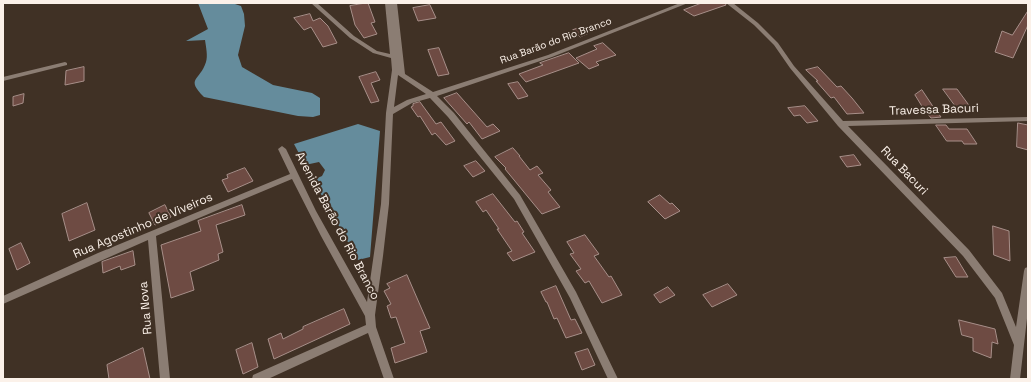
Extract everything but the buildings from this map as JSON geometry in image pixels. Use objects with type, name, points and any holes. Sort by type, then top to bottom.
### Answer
[{"type":"street","points":[[314,3],[352,37],[375,52],[394,57]]},
{"type":"street","points":[[388,3],[394,57],[399,72],[432,95],[451,115],[517,197],[573,295],[614,379]]},
{"type":"street","points":[[394,3],[399,72]]},
{"type":"street","name":"Rua Barão do Rio Branco","points":[[432,95],[550,56],[685,3]]},
{"type":"street","name":"Rua Bacuri","points":[[729,3],[756,24],[776,44],[792,67],[841,124],[966,253],[999,296],[1019,345],[1015,379]]},
{"type":"street","points":[[3,79],[65,64]]},
{"type":"street","name":"Avenida Barão do Rio Branco","points":[[389,379],[371,327],[370,315],[385,204],[390,113],[399,72]]},
{"type":"street","points":[[390,113],[412,99],[432,95]]},
{"type":"street","name":"Travessa Bacuri","points":[[841,124],[1028,119]]},
{"type":"street","name":"Avenida Barão do Rio Branco","points":[[282,149],[342,266],[370,315]]},
{"type":"street","name":"Rua Agostinho de Viveiros","points":[[3,300],[294,175]]},
{"type":"street","name":"Rua Nova","points":[[152,235],[165,379]]},
{"type":"street","points":[[1019,345],[1028,271]]},
{"type":"street","points":[[257,379],[371,327]]},
{"type":"water","points":[[198,3],[232,3],[241,6],[244,14],[245,26],[238,55],[242,67],[273,85],[312,93],[320,98],[320,115],[313,117],[298,116],[204,97],[198,91],[195,83],[207,60],[205,40],[186,41],[208,29]]},
{"type":"water","points":[[358,124],[380,131],[370,257],[358,260],[313,180],[322,176],[325,170],[319,162],[305,165],[294,144]]}]
